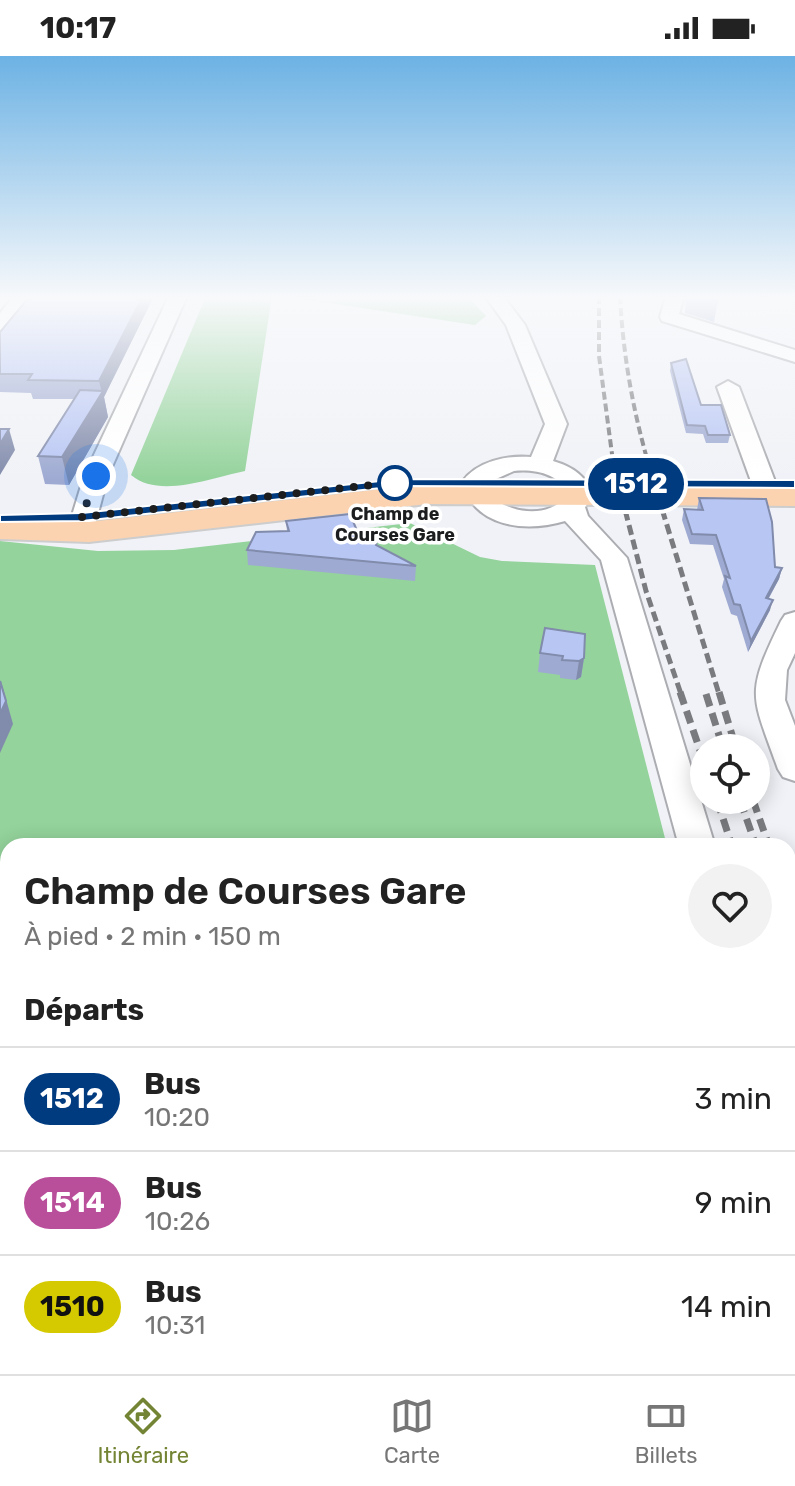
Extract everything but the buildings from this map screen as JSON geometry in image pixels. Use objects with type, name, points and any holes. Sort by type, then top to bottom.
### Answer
[{"type":"main road","points":[[578,495],[779,484]]},
{"type":"main road","points":[[0,529],[475,488],[578,495],[795,496]]},
{"type":"main road","points":[[0,519],[81,524]]},
{"type":"street","points":[[81,524],[96,476],[150,358]]},
{"type":"street","points":[[529,358],[555,420],[553,438],[540,465]]},
{"type":"street","points":[[728,387],[779,484]]},
{"type":"street","points":[[614,558],[563,522],[499,513],[484,505],[475,488],[490,469],[505,465],[540,465],[560,470],[578,495],[576,518],[614,558],[695,838]]},
{"type":"street","points":[[544,518],[578,495]]},
{"type":"street","points":[[795,621],[772,670],[769,700],[795,769]]},
{"type":"green space","points":[[180,358],[263,358],[245,471],[170,486],[143,482],[131,475]]},
{"type":"green space","points":[[410,523],[480,557],[502,561],[595,565],[665,838],[0,838],[0,541],[98,551],[174,550]]},
{"type":"railway","points":[[599,358],[614,469]]},
{"type":"railway","points":[[626,358],[650,469]]},
{"type":"railway","points":[[614,467],[646,591],[681,694]]},
{"type":"railway","points":[[649,467],[719,694]]},
{"type":"railway","points":[[680,692],[694,734]]},
{"type":"railway","points":[[719,692],[732,734]]},
{"type":"railway","points":[[706,694],[719,734]]},
{"type":"railway","points":[[722,814],[729,838]]},
{"type":"railway","points":[[745,814],[753,838]]},
{"type":"railway","points":[[758,814],[766,838]]},
{"type":"bus line","name":"1512","points":[[0,519],[82,517],[399,482],[795,484]]},
{"type":"place","name":"Champ de Courses Gare","points":[[395,483]]},
{"type":"route","points":[[96,476],[82,517],[399,482],[395,483]]}]
